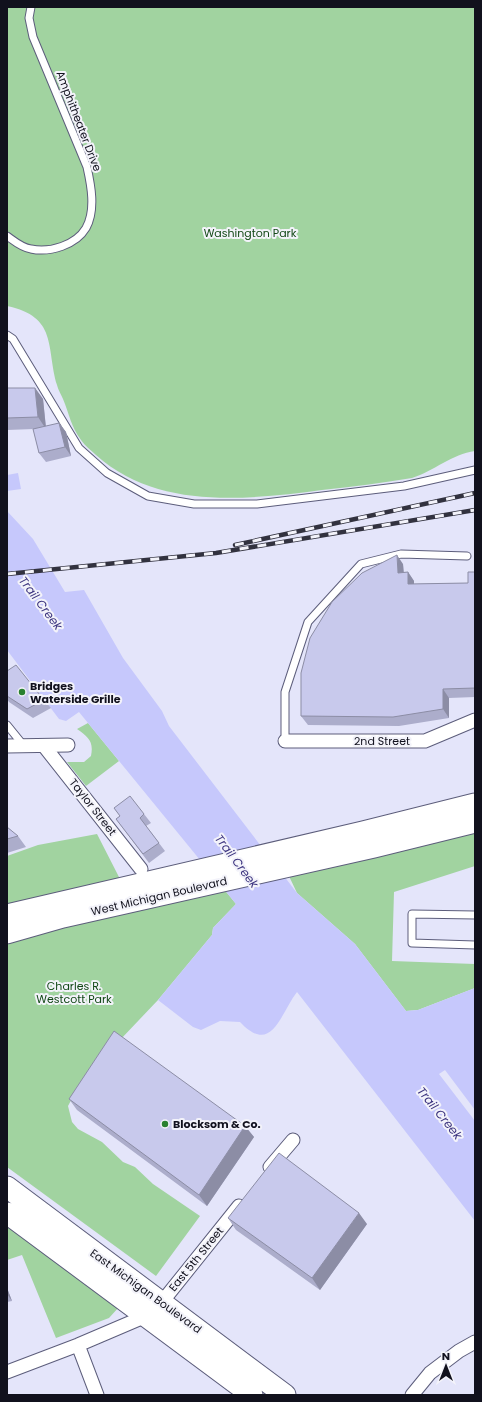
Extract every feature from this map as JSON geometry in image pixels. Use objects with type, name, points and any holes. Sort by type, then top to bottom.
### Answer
[{"type":"main road","name":"West Michigan Boulevard","points":[[368,840],[475,804]]},
{"type":"main road","name":"West Michigan Boulevard","points":[[7,915],[58,911],[368,840],[475,822]]},
{"type":"main road","name":"West Michigan Boulevard","points":[[7,933],[58,911]]},
{"type":"main road","name":"East Michigan Boulevard","points":[[7,1187],[285,1395]]},
{"type":"main road","name":"East Michigan Boulevard","points":[[7,1213],[252,1395]]},
{"type":"street","name":"2nd Street","points":[[285,741],[425,741],[475,720]]},
{"type":"street","points":[[7,746],[68,745]]},
{"type":"street","name":"Taylor Street","points":[[44,746],[141,869]]},
{"type":"street","points":[[263,1176],[293,1140]]},
{"type":"street","name":"East 5th Street","points":[[7,1372],[78,1345],[146,1316],[162,1302],[248,1195]]},
{"type":"street","points":[[412,1395],[430,1372],[459,1351],[475,1342]]},
{"type":"street","points":[[78,1345],[97,1395]]},
{"type":"lane","name":"Amphitheater Drive","points":[[7,236],[23,247],[32,249],[47,249],[69,244],[86,228],[92,204],[87,167],[30,26],[29,18],[31,7]]},
{"type":"lane","points":[[7,335],[13,339],[79,448],[107,473],[148,496],[194,504],[257,504],[404,486],[475,470]]},
{"type":"lane","points":[[285,741],[285,692],[308,622],[361,564],[401,554],[467,556]]},
{"type":"lane","points":[[7,725],[24,746]]},
{"type":"lane","points":[[475,915],[412,914],[412,943],[475,945]]},
{"type":"green space","name":"Washington Park","points":[[7,7],[475,7],[475,451],[451,459],[412,478],[293,494],[233,498],[203,497],[174,493],[146,485],[120,473],[86,446],[70,420],[58,389],[50,346],[47,335],[42,326],[35,318],[23,311],[7,306]]},
{"type":"green space","points":[[88,723],[119,761],[86,786],[67,762],[84,762],[91,756],[91,743],[84,734],[77,729]]},
{"type":"green space","points":[[475,833],[475,866],[394,892],[392,961],[475,964],[475,988],[418,1010],[406,1011],[355,944],[297,893],[288,874]]},
{"type":"green space","points":[[97,834],[120,879],[7,904],[7,856],[38,845]]},
{"type":"green space","name":"Charles R. Westcott Park","points":[[224,889],[236,904],[213,928],[212,935],[158,1000],[82,1080],[68,1106],[72,1122],[78,1129],[102,1142],[123,1162],[135,1167],[153,1184],[200,1216],[156,1276],[7,1167],[7,942],[41,932]]},
{"type":"green space","points":[[7,1222],[119,1307],[109,1318],[56,1338],[22,1255],[7,1260]]},
{"type":"water","points":[[18,473],[21,489],[7,491],[7,475]]},
{"type":"water","name":"Trail Creek","points":[[7,511],[33,539],[65,592],[84,590],[123,658],[162,711],[169,726],[297,893],[355,944],[406,1011],[418,1010],[475,988],[475,1110],[445,1070],[439,1074],[475,1121],[475,1221],[297,992],[274,1028],[268,1033],[260,1035],[251,1031],[240,1022],[220,1021],[201,1030],[193,1027],[158,1000],[212,935],[213,928],[236,904],[79,712],[66,721],[59,719],[7,650]]},
{"type":"building","points":[[7,388],[35,388],[38,417],[7,418]]},
{"type":"building","points":[[59,423],[65,447],[39,453],[33,429]]},
{"type":"building","points":[[397,555],[398,573],[408,572],[408,584],[468,583],[468,572],[475,572],[475,688],[443,689],[443,709],[393,717],[301,716],[301,673],[310,638],[332,602],[362,573]]},
{"type":"building","name":"Bridges Waterside Grille","points":[[16,665],[44,700],[27,709],[7,696],[7,671]]},
{"type":"building","points":[[130,796],[144,814],[140,818],[159,843],[143,854],[116,819],[120,816],[114,808]]},
{"type":"building","points":[[7,827],[18,836],[7,839]]},
{"type":"building","name":"Blocksom & Co.","points":[[114,1031],[245,1126],[199,1195],[69,1099]]},
{"type":"building","points":[[279,1153],[359,1213],[312,1278],[228,1218]]},
{"type":"railway","points":[[235,545],[475,493]]},
{"type":"railway","points":[[7,574],[216,553],[475,510]]},
{"type":"place","name":"Bridges Waterside Grille","points":[[22,692]]},
{"type":"place","name":"Blocksom & Co.","points":[[165,1124]]}]
